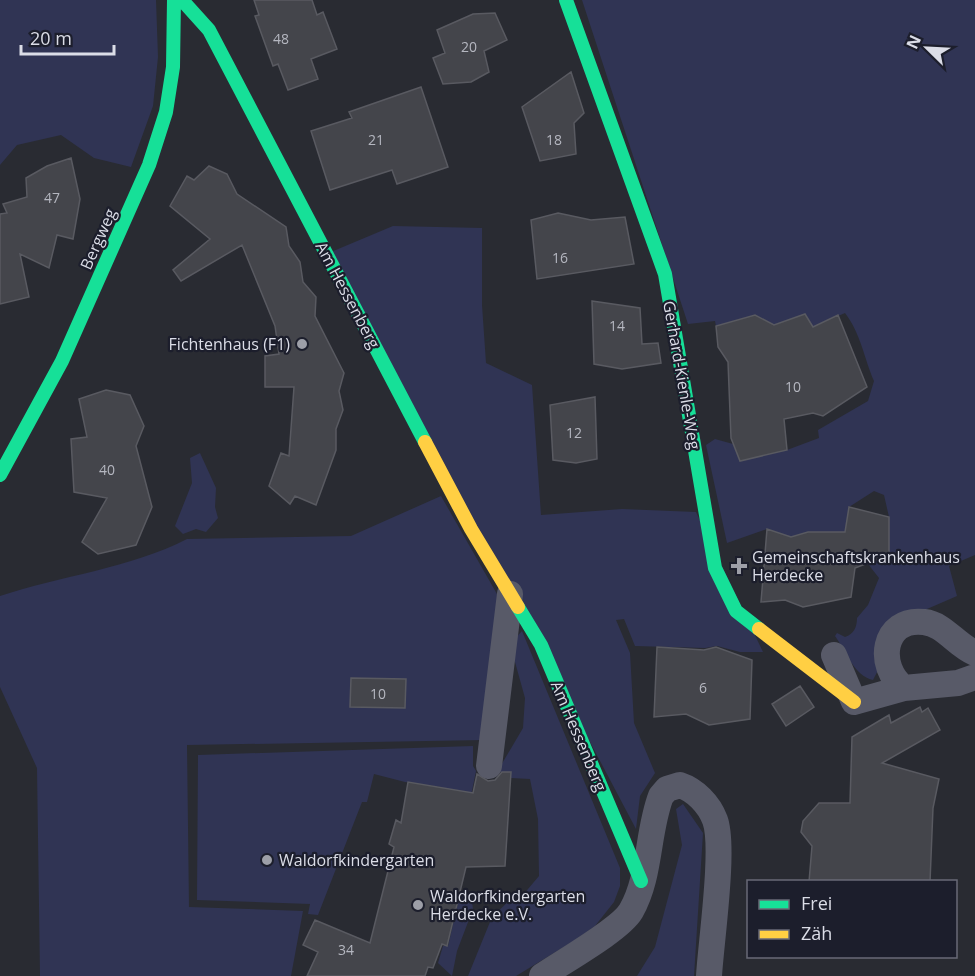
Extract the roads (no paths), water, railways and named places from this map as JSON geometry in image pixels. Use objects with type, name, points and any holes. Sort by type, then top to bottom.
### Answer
[{"type":"street","name":"Bergweg","points":[[0,475],[62,361],[149,165],[166,112],[172,78],[174,0]]},
{"type":"street","name":"Am Hessenberg","points":[[182,0],[209,30],[471,529],[541,645],[641,881]]},
{"type":"street","name":"Gerhard-Kienle-Weg","points":[[566,0],[665,274],[715,568],[736,611],[854,702]]},
{"type":"street","points":[[489,766],[510,594]]},
{"type":"street","points":[[904,688],[892,677],[886,660],[886,647],[897,628],[910,622],[931,623],[974,652]]},
{"type":"street","points":[[834,655],[854,702],[904,688],[958,682],[975,677]]},
{"type":"street","points":[[542,976],[623,920],[630,912],[641,881],[662,796],[673,786],[685,787],[708,807],[718,834],[709,976]]},
{"type":"place","name":"Fichtenhaus (F1)","points":[[302,344]]},
{"type":"place","name":"Gemeinschaftskrankenhaus Herdecke","points":[[739,566]]},
{"type":"place","name":"Waldorfkindergarten","points":[[267,860]]},
{"type":"place","name":"Waldorfkindergarten Herdecke e.V.","points":[[418,905]]}]
